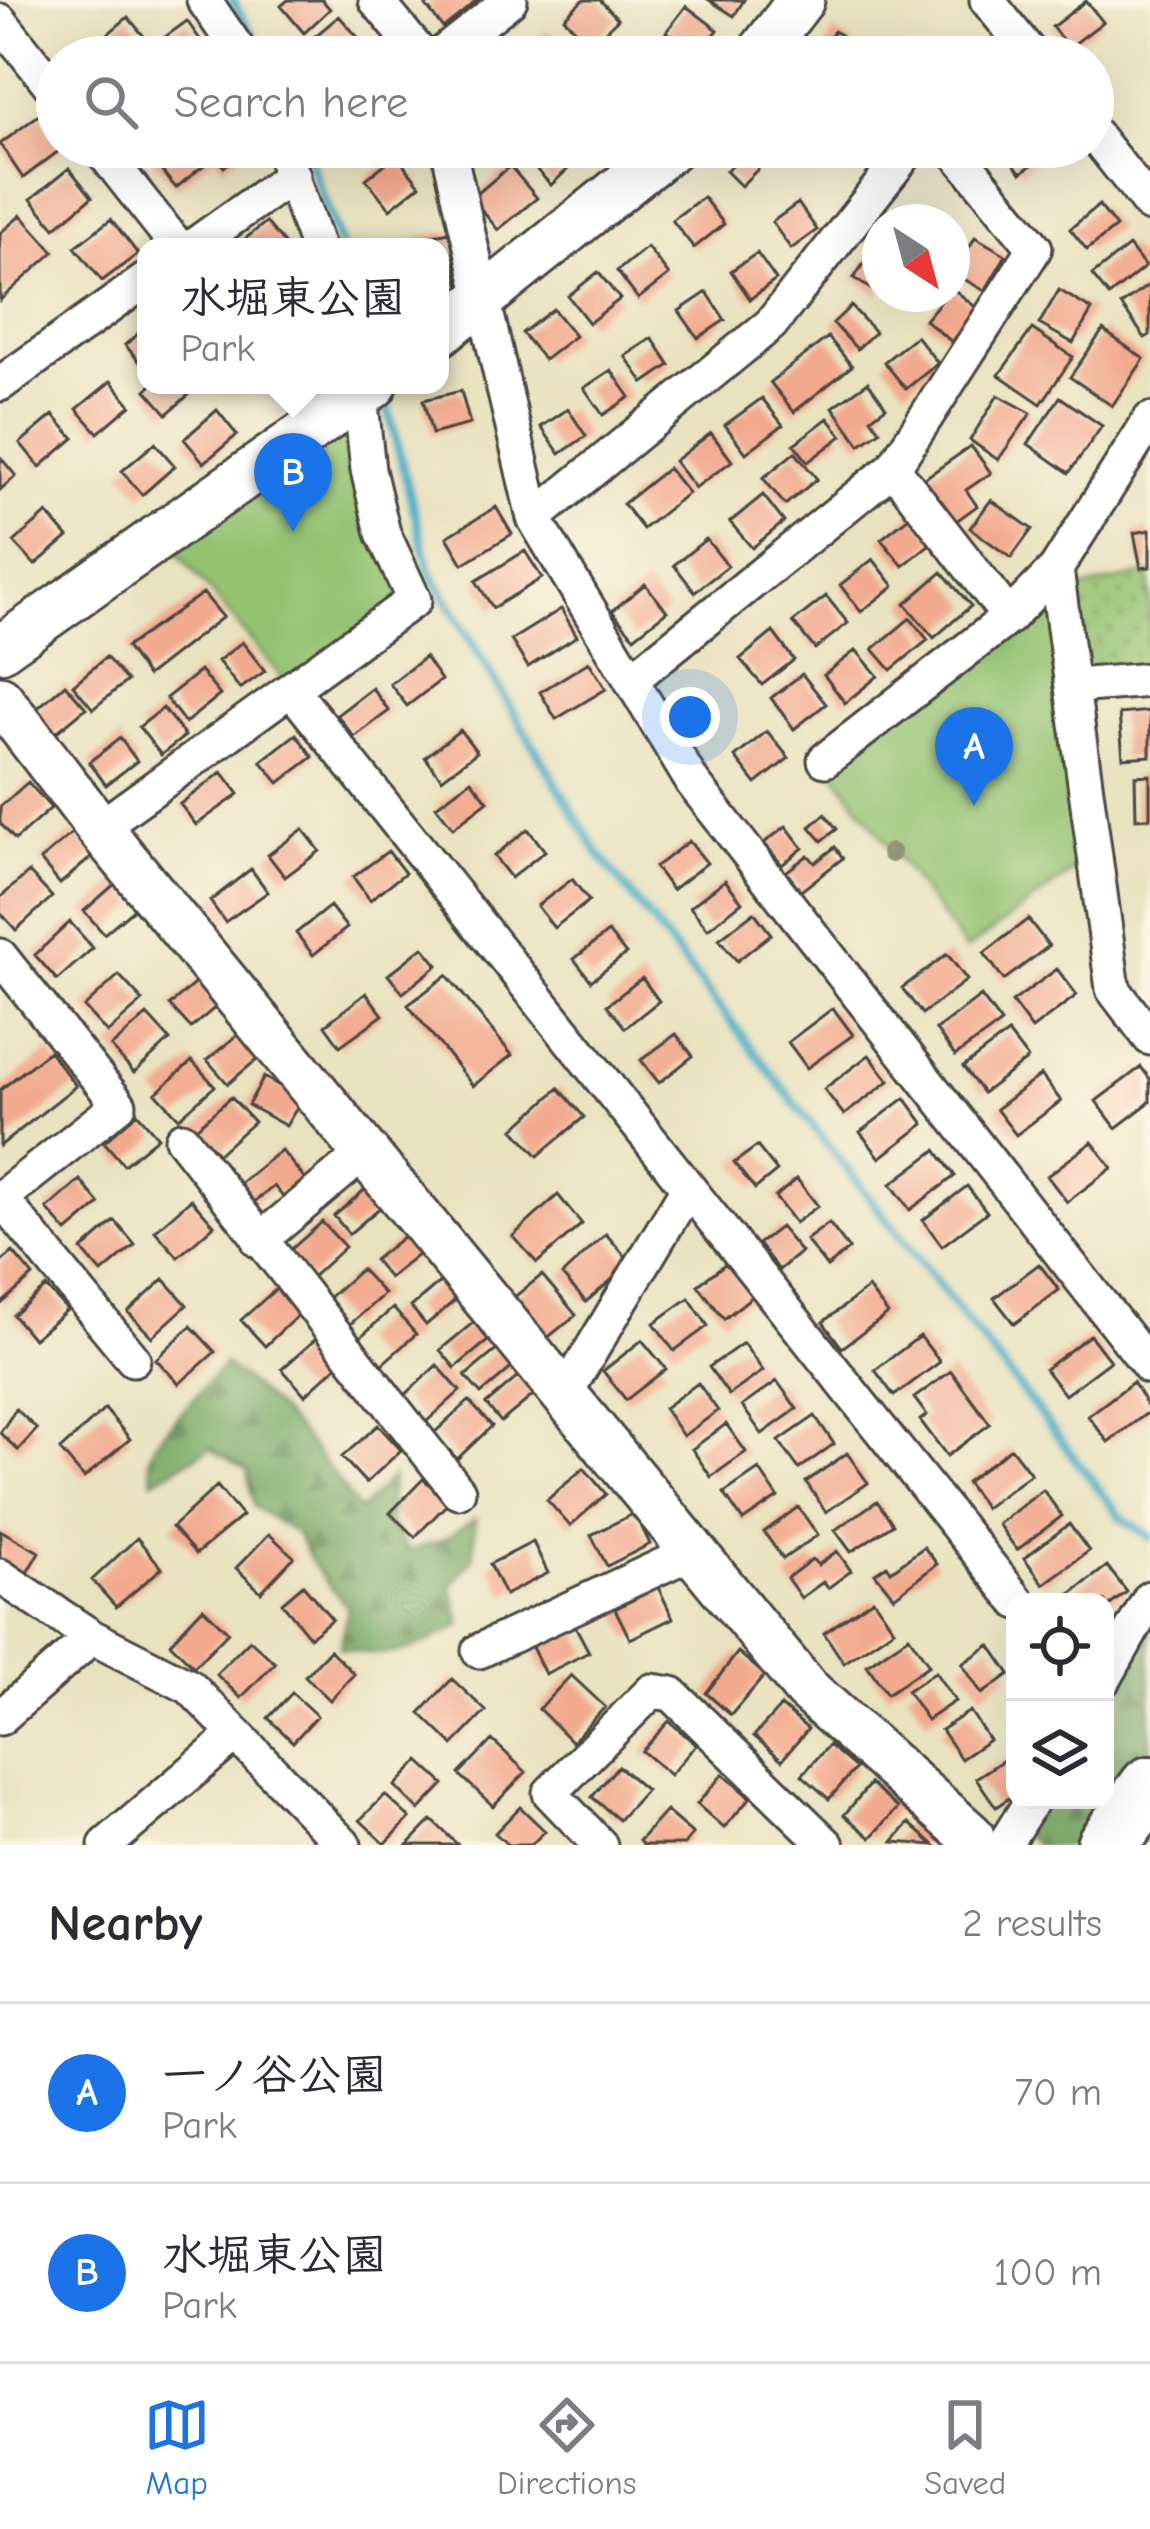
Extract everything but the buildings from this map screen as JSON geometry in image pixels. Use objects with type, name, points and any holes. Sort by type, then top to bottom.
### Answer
[{"type":"highway","points":[[1107,1845],[1150,1787]]},
{"type":"street","points":[[204,0],[229,36]]},
{"type":"street","points":[[376,0],[406,36]]},
{"type":"street","points":[[465,36],[510,0]]},
{"type":"street","points":[[773,36],[801,0]]},
{"type":"street","points":[[1005,8],[1021,36]]},
{"type":"street","points":[[0,21],[36,66]]},
{"type":"street","points":[[1114,160],[1150,205]]},
{"type":"street","points":[[116,168],[171,238]]},
{"type":"street","points":[[202,238],[279,168]]},
{"type":"street","points":[[289,168],[314,238]]},
{"type":"street","points":[[453,168],[534,518],[693,783],[1150,1367]]},
{"type":"street","points":[[449,326],[646,168]]},
{"type":"street","points":[[534,518],[771,324],[894,168]]},
{"type":"street","points":[[631,680],[893,468],[1035,248],[969,168]]},
{"type":"street","points":[[3,375],[137,286]]},
{"type":"street","points":[[0,649],[358,394]]},
{"type":"street","points":[[99,828],[414,600],[383,533],[368,470],[366,394]]},
{"type":"street","points":[[825,760],[1009,617],[1056,569],[1150,420]]},
{"type":"street","points":[[893,468],[1009,617]]},
{"type":"street","points":[[1056,569],[1113,989],[1150,1037]]},
{"type":"street","points":[[1074,686],[1150,680]]},
{"type":"street","points":[[291,689],[1011,1593]]},
{"type":"street","points":[[0,699],[99,828],[806,1689],[982,1843],[1022,1809]]},
{"type":"street","points":[[0,956],[119,1105],[1,1198],[134,1359]]},
{"type":"street","points":[[182,1139],[458,1491]]},
{"type":"street","points":[[259,1241],[368,1150]]},
{"type":"street","points":[[565,1394],[688,1188]]},
{"type":"street","points":[[478,1651],[692,1552]]},
{"type":"street","points":[[0,1576],[92,1637],[190,1687],[344,1845]]},
{"type":"street","points":[[1114,1662],[1150,1598]]},
{"type":"street","points":[[0,1718],[92,1637]]},
{"type":"street","points":[[600,1845],[550,1793],[652,1691],[672,1694],[827,1845]]},
{"type":"street","points":[[106,1845],[236,1734]]},
{"type":"green space","points":[[363,410],[414,600],[291,689],[176,550]]},
{"type":"green space","points":[[1150,573],[1150,679],[1074,686],[1059,593]]},
{"type":"green space","points":[[1059,593],[1095,855],[966,950],[825,760]]},
{"type":"green space","points":[[224,1364],[298,1431],[359,1511],[392,1477],[389,1522],[408,1551],[443,1540],[475,1519],[474,1557],[451,1586],[462,1624],[404,1651],[374,1654],[340,1648],[348,1608],[314,1567],[296,1533],[254,1507],[247,1470],[210,1448],[153,1481],[149,1459],[155,1443]]},
{"type":"green space","points":[[1150,1597],[1150,1779],[1097,1845],[1035,1845],[1015,1827],[1026,1809],[1114,1809],[1114,1659]]},
{"type":"waterway","points":[[232,0],[253,36]]},
{"type":"waterway","points":[[313,168],[338,238]]},
{"type":"waterway","points":[[384,394],[430,572],[597,852],[1121,1517],[1150,1538]]},
{"type":"place","name":"水堀東公園","points":[[293,532]]},
{"type":"place","name":"一ノ谷公園","points":[[974,806]]}]
